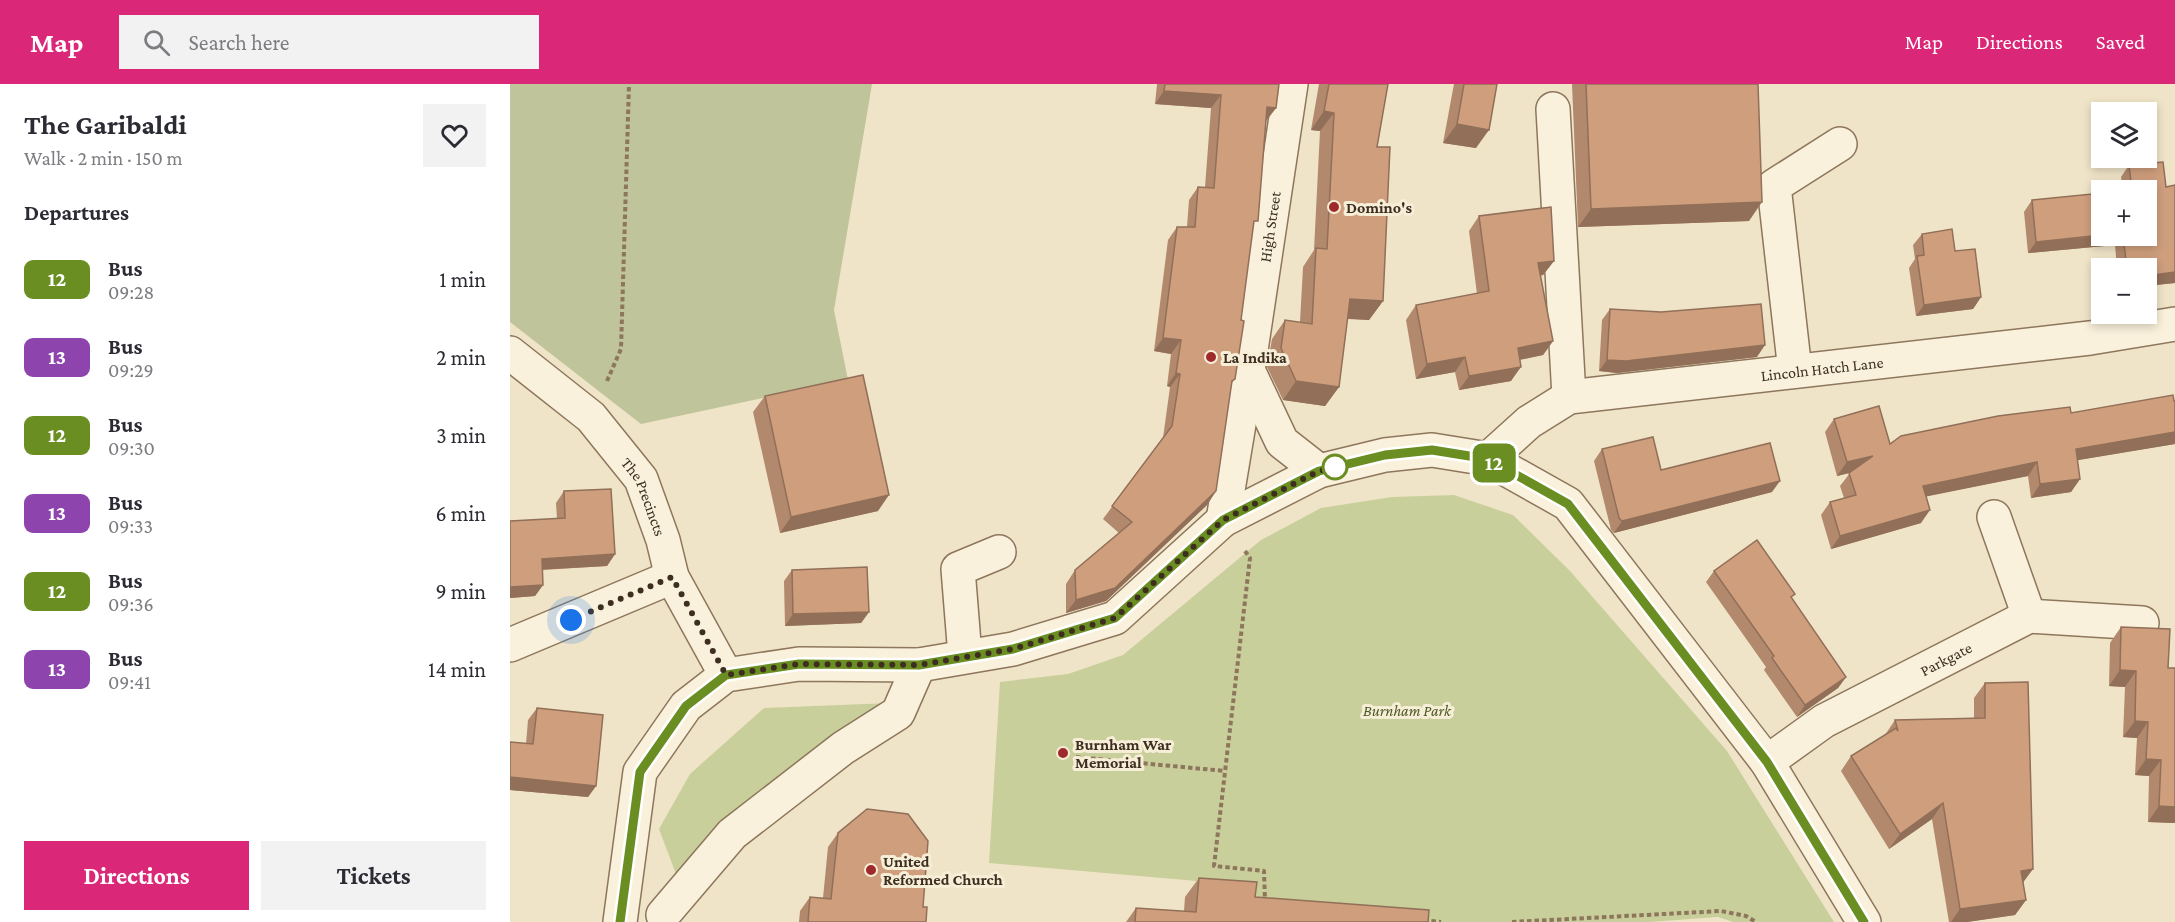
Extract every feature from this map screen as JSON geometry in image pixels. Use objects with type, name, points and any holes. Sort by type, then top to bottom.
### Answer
[{"type":"street","name":"High Street","points":[[1223,520],[1291,84]]},
{"type":"street","points":[[1553,109],[1569,397]]},
{"type":"street","points":[[1795,371],[1774,186],[1840,144]]},
{"type":"street","name":"Lincoln Hatch Lane","points":[[1488,459],[1529,422],[1569,397],[2090,338],[2175,324]]},
{"type":"street","name":"The Precincts","points":[[510,353],[591,417],[641,479],[663,540],[672,577],[726,675]]},
{"type":"street","points":[[1248,370],[1281,442],[1319,471]]},
{"type":"street","points":[[620,922],[640,772],[686,706],[726,675],[799,664],[919,665],[1013,649],[1115,618],[1223,520],[1319,471],[1385,455],[1432,450],[1488,459],[1568,504],[1767,762],[1864,922]]},
{"type":"street","points":[[1994,517],[2029,616],[2142,623]]},
{"type":"street","points":[[965,656],[958,569],[999,552]]},
{"type":"street","points":[[510,645],[672,577]]},
{"type":"street","name":"Parkgate","points":[[1767,762],[1824,722],[2029,616]]},
{"type":"street","points":[[663,915],[732,834],[843,748],[898,713],[919,665]]},
{"type":"path","points":[[591,417],[621,349],[629,84]]},
{"type":"path","points":[[1223,520],[1250,558],[1214,866],[1264,870],[1264,901],[1276,902]]},
{"type":"path","points":[[1076,757],[1225,771]]},
{"type":"path","points":[[1512,922],[1721,911],[1746,916],[1756,922]]},
{"type":"path","points":[[1416,919],[1441,922]]},
{"type":"green space","points":[[510,84],[872,84],[834,310],[848,380],[641,424],[510,322]]},
{"type":"green space","name":"Burnham Park","points":[[1454,495],[1513,515],[1570,571],[1727,751],[1834,922],[1733,922],[1718,917],[1650,922],[1378,922],[1254,911],[1254,886],[989,863],[1000,682],[1068,674],[1123,655],[1261,540],[1321,508],[1392,497]]},
{"type":"green space","points":[[891,703],[685,898],[659,829],[690,774],[764,708]]},
{"type":"building","points":[[1165,84],[1279,84],[1276,108],[1267,107],[1258,221],[1254,221],[1241,320],[1244,321],[1235,379],[1232,381],[1216,491],[1115,588],[1076,600],[1075,570],[1132,522],[1112,506],[1172,426],[1180,374],[1176,373],[1181,340],[1163,338],[1177,227],[1195,227],[1198,187],[1214,188],[1221,95],[1164,91]]},
{"type":"building","points":[[1329,84],[1388,84],[1377,147],[1390,147],[1383,301],[1350,299],[1339,387],[1296,381],[1281,348],[1285,320],[1312,324],[1316,248],[1327,249],[1334,113],[1324,111]]},
{"type":"building","points":[[1464,84],[1497,84],[1489,130],[1457,124]]},
{"type":"building","points":[[1586,84],[1758,84],[1762,202],[1591,209]]},
{"type":"building","points":[[2163,162],[2166,187],[2175,185],[2175,272],[2157,274],[2157,258],[2126,258],[2124,246],[2157,246],[2157,180],[2131,180],[2129,168],[2157,168],[2157,163]]},
{"type":"building","points":[[2091,194],[2091,236],[2036,242],[2032,200]]},
{"type":"building","points":[[1551,207],[1554,261],[1538,263],[1553,341],[1518,348],[1521,367],[1469,376],[1465,357],[1427,364],[1416,305],[1489,291],[1479,216]]},
{"type":"building","points":[[1952,229],[1955,251],[1975,249],[1981,297],[1924,305],[1917,256],[1924,255],[1922,234]]},
{"type":"building","points":[[1761,304],[1765,345],[1626,361],[1607,360],[1610,309],[1661,312]]},
{"type":"building","points":[[863,375],[889,495],[791,517],[765,396]]},
{"type":"building","points":[[2173,395],[2175,432],[2076,449],[2080,479],[2040,484],[2037,462],[1923,486],[1930,510],[1840,536],[1830,502],[1856,495],[1849,473],[1873,456],[1847,462],[1834,419],[1879,406],[1890,444],[1901,436],[1998,416],[2070,407],[2071,413]]},
{"type":"building","points":[[1653,437],[1661,470],[1770,443],[1780,481],[1622,521],[1619,518],[1602,449]]},
{"type":"building","points":[[611,489],[615,554],[542,559],[543,585],[510,587],[510,521],[565,518],[564,491]]},
{"type":"building","points":[[1757,540],[1795,594],[1791,597],[1846,677],[1805,705],[1772,658],[1774,656],[1714,571]]},
{"type":"building","points":[[867,567],[869,612],[793,614],[792,570]]},
{"type":"building","points":[[2121,627],[2170,629],[2168,668],[2175,668],[2175,807],[2159,806],[2161,760],[2146,759],[2148,722],[2135,721],[2136,671],[2120,670]]},
{"type":"building","points":[[2028,682],[2033,869],[2021,871],[2026,900],[1960,909],[1943,803],[1900,834],[1851,756],[1896,728],[1898,731],[1895,720],[1985,718],[1985,683]]},
{"type":"building","points":[[537,708],[603,715],[596,786],[510,777],[510,742],[533,744]]},
{"type":"building","name":"United Reformed Church","points":[[867,809],[908,814],[928,841],[923,907],[927,907],[926,922],[808,922],[810,897],[831,899],[838,833]]},
{"type":"building","points":[[1199,878],[1257,882],[1255,897],[1429,910],[1428,922],[1135,922],[1136,908],[1196,912]]},
{"type":"bus line","name":"12","points":[[620,922],[640,772],[686,706],[726,675],[799,664],[919,665],[1013,649],[1115,618],[1223,520],[1319,471],[1385,455],[1432,450],[1488,459],[1568,504],[1767,762],[1864,922]]},
{"type":"place","name":"Domino's","points":[[1334,207]]},
{"type":"place","name":"La Indika","points":[[1211,357]]},
{"type":"place","name":"Burnham War Memorial","points":[[1063,753]]},
{"type":"place","name":"United Reformed Church","points":[[871,870]]},
{"type":"route","points":[[571,620],[672,577],[726,675],[799,664],[919,665],[1013,649],[1115,618],[1223,520],[1319,471],[1341,466],[1335,467]]}]
